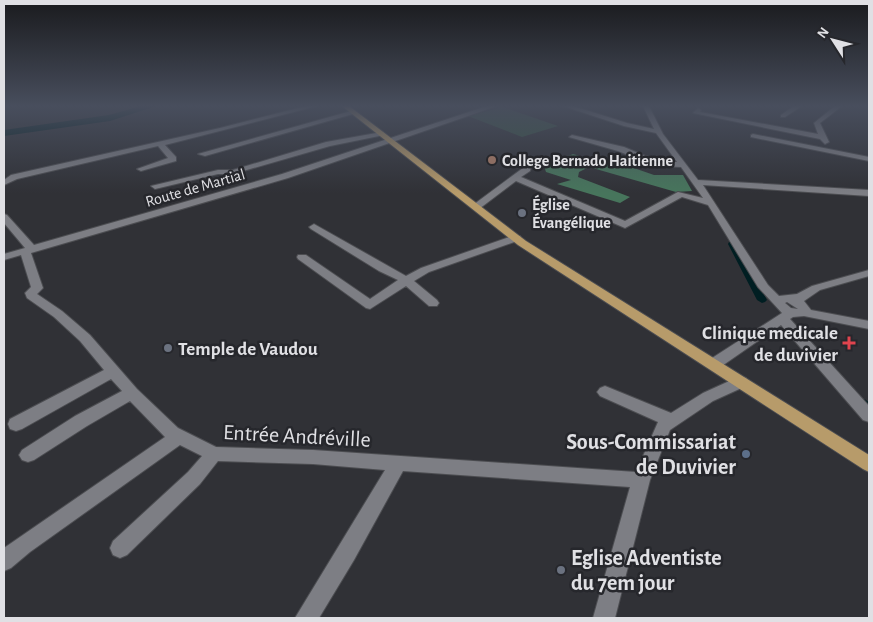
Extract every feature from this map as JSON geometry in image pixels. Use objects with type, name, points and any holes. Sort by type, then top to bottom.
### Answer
[{"type":"main road","points":[[383,135],[516,238],[869,464]]},
{"type":"street","points":[[4,182],[14,177],[199,135]]},
{"type":"street","points":[[202,154],[271,135]]},
{"type":"street","points":[[155,186],[218,172],[233,172],[323,146],[377,135]]},
{"type":"street","name":"Route de Martial","points":[[4,257],[198,203],[393,142],[407,135]]},
{"type":"street","points":[[661,135],[711,203],[764,287],[794,307],[869,325]]},
{"type":"street","points":[[813,135],[823,137],[825,142],[869,152]]},
{"type":"street","points":[[753,136],[869,160]]},
{"type":"street","points":[[148,137],[170,142]]},
{"type":"street","points":[[572,137],[621,149],[659,164],[685,165]]},
{"type":"street","points":[[141,169],[173,159],[160,144]]},
{"type":"street","points":[[476,207],[527,167],[512,164]]},
{"type":"street","points":[[515,178],[625,226],[681,194],[711,203]]},
{"type":"street","points":[[696,182],[869,192]]},
{"type":"street","points":[[4,217],[29,250]]},
{"type":"street","points":[[314,227],[383,269],[406,280],[432,303]]},
{"type":"street","points":[[302,257],[370,304],[425,270],[516,238]]},
{"type":"street","name":"Entrée Andréville","points":[[29,250],[37,288],[32,293],[33,298],[58,314],[85,338],[132,393],[172,433],[214,454],[312,457],[642,480]]},
{"type":"street","points":[[714,364],[794,307],[816,288],[869,273]]},
{"type":"street","points":[[794,307],[869,416]]},
{"type":"street","points":[[16,424],[113,371]]},
{"type":"street","points":[[604,618],[642,480],[664,426],[708,397],[741,382]]},
{"type":"street","points":[[605,392],[672,421]]},
{"type":"street","points":[[28,455],[81,421],[132,393]]},
{"type":"street","points":[[4,561],[23,545],[179,436]]},
{"type":"street","points":[[120,548],[194,478],[214,454]]},
{"type":"street","points":[[306,618],[347,554],[398,463]]},
{"type":"green space","points":[[573,154],[601,162],[608,159],[654,175],[683,175],[692,191],[676,192],[589,167],[579,172],[578,177],[630,197],[620,203],[557,184],[571,180],[546,172],[544,166]]},
{"type":"waterway","points":[[732,244],[762,300]]},
{"type":"waterway","points":[[864,401],[869,405]]},
{"type":"place","name":"College Bernado Haitienne","points":[[492,160]]},
{"type":"place","name":"Église Évangélique","points":[[522,213]]},
{"type":"place","name":"Clinique medicale de duvivier","points":[[849,343]]},
{"type":"place","name":"Temple de Vaudou","points":[[168,348]]},
{"type":"place","name":"Sous-Commissariat de Duvivier","points":[[746,454]]},
{"type":"place","name":"Eglise Adventiste du 7em jour","points":[[561,570]]}]
